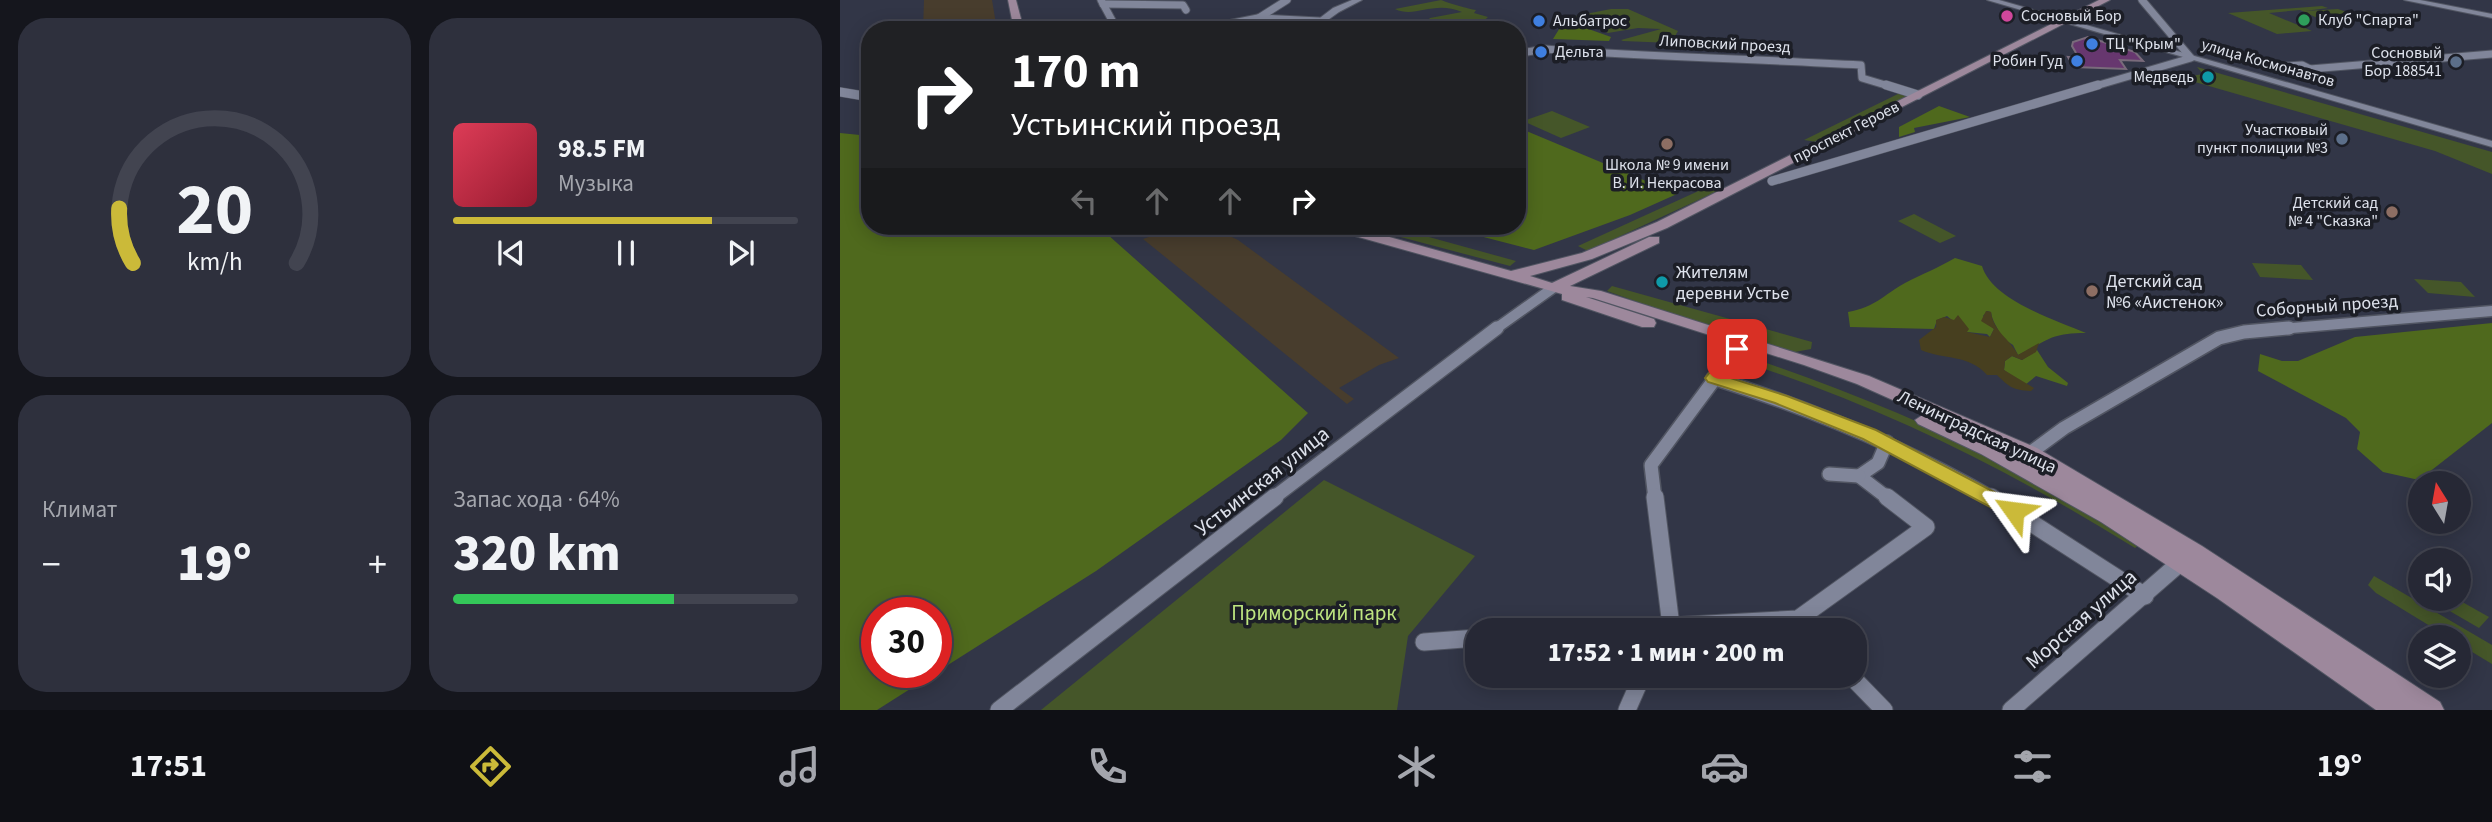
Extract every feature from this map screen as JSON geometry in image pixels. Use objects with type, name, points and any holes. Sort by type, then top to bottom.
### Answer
[{"type":"main road","points":[[1012,0],[1017,21]]},
{"type":"main road","name":"проспект Героев","points":[[1553,288],[1587,265],[1735,188],[2110,2]]},
{"type":"main road","name":"проспект Героев","points":[[1587,265],[1772,181],[2070,22]]},
{"type":"main road","name":"Ленинградская улица","points":[[1366,235],[1553,288],[1595,294],[1853,376],[2024,459],[2194,552],[2431,710]]},
{"type":"main road","points":[[1508,276],[1587,265],[1588,280],[1595,294]]},
{"type":"main road","name":"Ленинградская улица","points":[[1553,288],[1576,302],[1737,349],[1854,390],[2024,459],[2181,562],[2397,710]]},
{"type":"street","points":[[1253,21],[1287,0]]},
{"type":"street","points":[[1243,21],[1258,18],[1319,21],[1358,0]]},
{"type":"street","name":"улица Космонавтов","points":[[1991,0],[2492,144]]},
{"type":"street","points":[[2142,0],[2191,58]]},
{"type":"street","points":[[2408,0],[2492,15]]},
{"type":"street","points":[[2423,0],[2492,15]]},
{"type":"street","points":[[1102,2],[1183,5],[1186,10]]},
{"type":"street","points":[[1102,2],[1112,21]]},
{"type":"street","name":"Липовский проезд","points":[[1526,52],[1566,50],[1667,58],[1703,55],[1735,62],[1753,59],[1861,65],[1862,78],[1918,95]]},
{"type":"street","points":[[2311,69],[2492,54]]},
{"type":"street","name":"проспект Героев","points":[[1772,181],[2191,58]]},
{"type":"street","points":[[840,92],[861,96]]},
{"type":"street","name":"Устьинская улица","points":[[999,710],[1440,369],[1553,288]]},
{"type":"street","name":"Соборный проезд","points":[[2024,459],[2064,428],[2219,338],[2244,332],[2492,311]]},
{"type":"street","points":[[1668,618],[1650,465],[1737,349]]},
{"type":"street","points":[[1713,378],[1835,419],[1887,442],[2053,534],[2145,596]]},
{"type":"street","points":[[1859,476],[1878,463],[1887,442]]},
{"type":"street","points":[[1812,618],[1926,527],[1859,476],[1829,474]]},
{"type":"street","name":"Морская улица","points":[[2011,710],[2181,562]]},
{"type":"street","points":[[1424,642],[1465,639]]},
{"type":"street","points":[[1627,710],[1637,688]]},
{"type":"street","points":[[1863,688],[1884,710]]},
{"type":"shaded area","points":[[924,0],[992,0],[996,21],[923,21]]},
{"type":"shaded area","points":[[1155,235],[1228,235],[1399,358],[1379,365],[1339,388],[1354,399],[1347,404],[1143,239]]},
{"type":"green space","points":[[1441,0],[1476,10],[1474,13],[1488,17],[1484,21],[1427,21],[1430,18],[1462,12],[1442,8],[1410,12],[1395,9]]},
{"type":"green space","points":[[2322,6],[2328,8],[2305,11],[2338,9],[2366,19],[2326,22],[2300,10],[2269,13],[2312,31],[2277,34],[2228,13]]},
{"type":"green space","points":[[1611,9],[1628,9],[1678,31],[1671,43],[1623,41],[1621,40],[1661,29],[1638,28],[1608,33],[1590,24],[1583,26],[1560,19]]},
{"type":"green space","points":[[1569,22],[1611,37],[1609,41],[1553,39],[1561,26]]},
{"type":"green space","points":[[2197,67],[2492,152],[2492,174],[2435,151],[2181,78],[2203,74]]},
{"type":"green space","points":[[1902,92],[1906,97],[1817,142],[1804,140]]},
{"type":"green space","points":[[1939,106],[1970,117],[1914,128],[1915,132],[1899,137],[1899,127]]},
{"type":"green space","points":[[1552,111],[1590,127],[1561,138],[1526,122],[1526,120]]},
{"type":"green space","points":[[1526,131],[1677,194],[1630,215],[1534,250],[1476,235],[1526,235]]},
{"type":"green space","points":[[840,133],[861,135],[861,235],[1108,235],[1308,413],[1281,440],[1096,571],[952,662],[952,597],[861,597],[861,688],[912,688],[877,710],[840,710]]},
{"type":"green space","points":[[1716,183],[1722,189],[1588,251],[1578,246]]},
{"type":"green space","points":[[1914,214],[1956,236],[1940,243],[1898,221]]},
{"type":"green space","points":[[1393,235],[1422,235],[1516,261],[1510,266]]},
{"type":"green space","points":[[1955,258],[1982,266],[1988,278],[2011,299],[2086,333],[2056,336],[2018,355],[2013,345],[2001,337],[1991,312],[1987,311],[1983,316],[1994,329],[1990,337],[1987,334],[1967,332],[1947,316],[1937,320],[1934,329],[1850,327],[1848,312],[1873,304],[1905,283]]},
{"type":"green space","points":[[2252,263],[2301,265],[2313,280],[2260,277]]},
{"type":"green space","points":[[2414,279],[2461,282],[2475,297],[2428,293]]},
{"type":"green space","points":[[1612,286],[1812,342],[1811,349],[1795,352],[1697,323],[1607,291]]},
{"type":"green space","points":[[2492,323],[2492,423],[2431,471],[2408,471],[2408,478],[2383,472],[2357,449],[2360,432],[2346,418],[2258,371],[2260,354],[2282,361],[2298,361],[2355,337]]},
{"type":"green space","points":[[2037,350],[2048,367],[2068,383],[2067,386],[2036,376],[2025,385],[2004,370],[2005,361],[2012,356],[2022,360]]},
{"type":"green space","points":[[1743,355],[1846,392],[1947,435],[2028,476],[2140,544],[2135,548],[1990,465],[1890,418],[1839,396],[1734,359]]},
{"type":"green space","name":"Приморский парк","points":[[1324,480],[1475,556],[1408,636],[1397,710],[1041,710]]},
{"type":"green space","points":[[2374,576],[2408,596],[2408,611],[2434,611],[2458,625],[2428,625],[2376,593],[2368,585]]},
{"type":"green space","points":[[2471,607],[2489,617],[2479,628],[2450,611],[2471,611]]},
{"type":"green space","points":[[2471,633],[2492,645],[2492,664],[2471,651]]},
{"type":"sand","points":[[1986,311],[1991,312],[1998,330],[2018,355],[2039,343],[2036,352],[2022,360],[2012,356],[2005,361],[2004,370],[2034,388],[2031,391],[2012,387],[1997,375],[1987,375],[1964,360],[1921,350],[1919,340],[1936,327],[1936,320],[1944,317],[1954,320],[1958,315],[1969,329],[1967,332],[1990,337],[1994,329],[1981,321]]},
{"type":"building","points":[[2088,37],[2135,52],[2143,61],[2120,60],[2126,69],[2074,67],[2068,57],[2079,58],[2072,46],[2073,42]]},
{"type":"place","name":"Сосновый Бор","points":[[2007,16]]},
{"type":"place","name":"Клуб \"Спарта\"","points":[[2304,20]]},
{"type":"place","name":"Альбатрос","points":[[1539,21]]},
{"type":"place","name":"ТЦ \"Крым\"","points":[[2092,44]]},
{"type":"place","name":"Дельта","points":[[1541,52]]},
{"type":"place","name":"Робин Гуд","points":[[2077,61]]},
{"type":"place","name":"Сосновый Бор 188541","points":[[2456,62]]},
{"type":"place","name":"Медведь","points":[[2208,77]]},
{"type":"place","name":"Участковый пункт полиции №3","points":[[2342,139]]},
{"type":"place","name":"Школа № 9 имени В. И. Некрасова","points":[[1667,144]]},
{"type":"place","name":"Детский сад № 4 \"Сказка\"","points":[[2392,212]]},
{"type":"place","name":"Жителям деревни Устье","points":[[1662,282]]},
{"type":"place","name":"Детский сад №6 «Аистенок»","points":[[2092,291]]},
{"type":"route","points":[[1737,349],[1713,378],[1835,419],[1870,434],[1976,488],[2014,511]]}]
